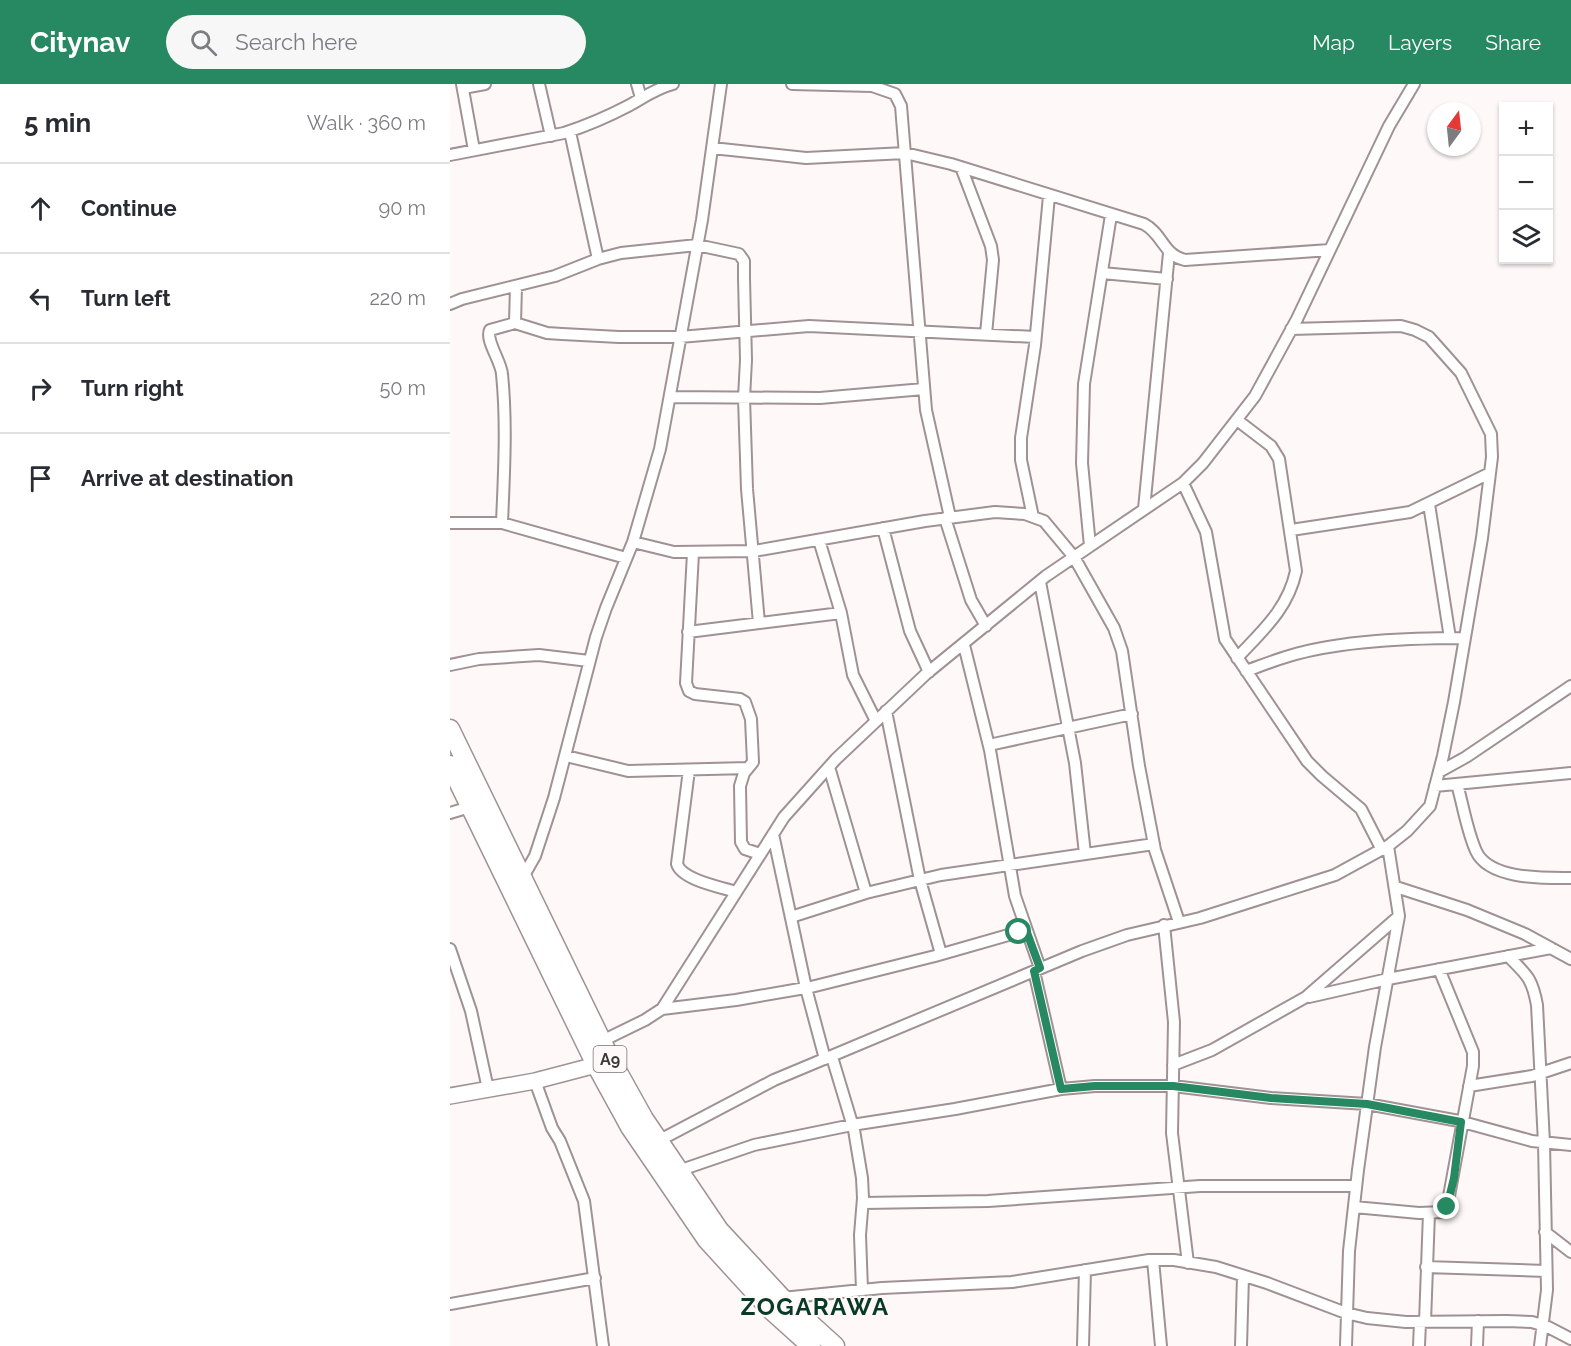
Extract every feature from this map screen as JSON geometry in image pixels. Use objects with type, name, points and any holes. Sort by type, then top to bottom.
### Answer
[{"type":"highway","name":"A9","points":[[450,729],[602,1041],[658,1141],[719,1230],[782,1298],[835,1346]]},
{"type":"highway","name":"A9","points":[[450,765],[596,1065],[630,1127],[707,1240],[771,1310],[811,1346]]},
{"type":"main road","points":[[450,1096],[535,1081],[596,1065]]},
{"type":"street","points":[[474,150],[463,86],[485,84]]},
{"type":"street","points":[[538,84],[551,136]]},
{"type":"street","points":[[637,84],[641,98]]},
{"type":"street","points":[[450,155],[570,132],[673,84]]},
{"type":"street","points":[[523,877],[535,856],[554,798],[589,661],[606,608],[633,542],[660,449],[697,245],[721,84]]},
{"type":"street","points":[[792,84],[872,86],[895,94],[901,106],[926,410],[947,518],[971,600],[986,626]]},
{"type":"street","points":[[602,1041],[662,1009],[784,817],[829,766],[886,711],[929,672],[1040,582],[1183,483],[1203,463],[1255,396],[1291,329],[1389,126],[1414,84]]},
{"type":"street","points":[[570,132],[598,259]]},
{"type":"street","points":[[712,148],[806,158],[905,153],[960,167],[1144,224],[1154,229],[1169,253],[1185,260],[1330,250]]},
{"type":"street","points":[[960,167],[991,246],[993,260],[986,334]]},
{"type":"street","points":[[1033,517],[1021,460],[1021,438],[1035,337],[1050,196]]},
{"type":"street","points":[[1090,546],[1082,463],[1084,384],[1112,215]]},
{"type":"street","points":[[450,304],[555,276],[598,259],[621,253],[697,245],[739,254],[744,261],[746,330],[744,398],[747,489],[759,623]]},
{"type":"street","points":[[1144,510],[1169,253]]},
{"type":"street","points":[[1102,273],[1167,279]]},
{"type":"street","points":[[515,323],[516,286]]},
{"type":"street","points":[[502,523],[506,436],[502,371],[488,333],[490,330],[515,323],[547,333],[619,337],[680,337],[809,326],[1035,337]]},
{"type":"street","points":[[658,1141],[774,1080],[1037,969],[1127,935],[1200,918],[1335,875],[1385,848],[1407,831],[1430,806],[1452,712],[1482,538],[1492,458],[1491,434],[1461,373],[1429,337],[1401,326],[1291,329]]},
{"type":"street","points":[[670,397],[820,398],[924,388]]},
{"type":"street","points":[[1237,420],[1271,446],[1279,459],[1296,571],[1292,589],[1278,614],[1237,658]]},
{"type":"street","points":[[1291,530],[1410,512],[1490,473]]},
{"type":"street","points":[[1183,483],[1206,532],[1225,639],[1307,761],[1361,809],[1385,848],[1396,887],[1400,915],[1367,1104],[1356,1186],[1346,1312],[1346,1346]]},
{"type":"street","points":[[1429,504],[1450,638]]},
{"type":"street","points":[[633,542],[674,552],[753,551],[883,528],[995,512],[1025,514],[1044,521],[1074,557],[1114,628],[1122,651],[1154,844],[1179,922]]},
{"type":"street","points":[[450,523],[502,523],[626,558]]},
{"type":"street","points":[[883,528],[910,631],[929,672]]},
{"type":"street","points":[[819,540],[841,613],[853,675],[876,721]]},
{"type":"street","points":[[693,553],[686,683],[689,691],[695,694],[740,699],[745,702],[751,719],[753,762],[744,773],[740,786],[741,842],[745,849],[760,854]]},
{"type":"street","points":[[1040,582],[1075,763],[1085,854]]},
{"type":"street","points":[[688,632],[841,613]]},
{"type":"street","points":[[1245,671],[1291,655],[1331,647],[1421,638],[1465,638]]},
{"type":"street","points":[[964,645],[989,746],[1015,896],[1037,969],[1061,1089]]},
{"type":"street","points":[[450,665],[479,658],[539,655],[589,661]]},
{"type":"street","points":[[1439,772],[1466,757],[1571,686]]},
{"type":"street","points":[[886,711],[920,880],[941,954]]},
{"type":"street","points":[[989,746],[1132,714]]},
{"type":"street","points":[[566,756],[628,771],[748,768]]},
{"type":"street","points":[[829,766],[866,893]]},
{"type":"street","points":[[689,771],[678,869],[687,876],[736,892]]},
{"type":"street","points":[[1435,786],[1571,773]]},
{"type":"street","points":[[1457,784],[1477,853],[1488,864],[1506,873],[1528,877],[1571,878]]},
{"type":"street","points":[[450,813],[470,807]]},
{"type":"street","points":[[773,834],[806,988],[852,1125],[862,1178],[860,1235],[862,1290]]},
{"type":"street","points":[[791,917],[866,893],[920,880],[1154,844]]},
{"type":"street","points":[[1396,887],[1467,910],[1525,934],[1571,959]]},
{"type":"street","points":[[1173,1065],[1212,1050],[1306,998],[1400,915]]},
{"type":"street","points":[[1164,925],[1174,1022],[1172,1133],[1188,1263]]},
{"type":"street","points":[[662,1009],[806,988],[1026,930]]},
{"type":"street","points":[[1306,998],[1388,979],[1551,948]]},
{"type":"street","points":[[450,949],[455,979],[471,1011],[488,1089]]},
{"type":"street","points":[[1508,956],[1529,977],[1534,989],[1544,1143],[1547,1290],[1540,1346]]},
{"type":"street","points":[[1354,1207],[1429,1213],[1444,1212],[1447,1207],[1454,1178],[1473,1052],[1439,969]]},
{"type":"street","points":[[1469,1086],[1540,1074],[1571,1063]]},
{"type":"street","points":[[535,1081],[552,1128],[560,1141],[584,1200],[603,1346]]},
{"type":"street","points":[[678,1171],[754,1145],[852,1125],[1061,1089],[1095,1086],[1173,1086],[1271,1098],[1367,1104],[1461,1122],[1544,1143],[1571,1144]]},
{"type":"street","points":[[862,1203],[988,1201],[1178,1187],[1356,1186]]},
{"type":"street","points":[[1419,1346],[1429,1213]]},
{"type":"street","points":[[1545,1232],[1571,1252]]},
{"type":"street","points":[[782,1298],[862,1290],[1012,1282],[1153,1260],[1216,1268],[1367,1318],[1422,1322],[1532,1322],[1571,1339]]},
{"type":"street","points":[[1153,1260],[1161,1346]]},
{"type":"street","points":[[1426,1267],[1546,1272]]},
{"type":"street","points":[[1083,1346],[1085,1270]]},
{"type":"street","points":[[1241,1346],[1243,1276]]},
{"type":"street","points":[[450,1304],[595,1278]]},
{"type":"street","points":[[1477,1346],[1478,1321]]},
{"type":"district","name":"ZOGARAWA","points":[[815,1307]]},
{"type":"route","points":[[1019,932],[1026,930],[1040,968],[1034,971],[1061,1089],[1095,1086],[1173,1086],[1271,1098],[1367,1104],[1461,1122],[1454,1178],[1447,1207]]}]
